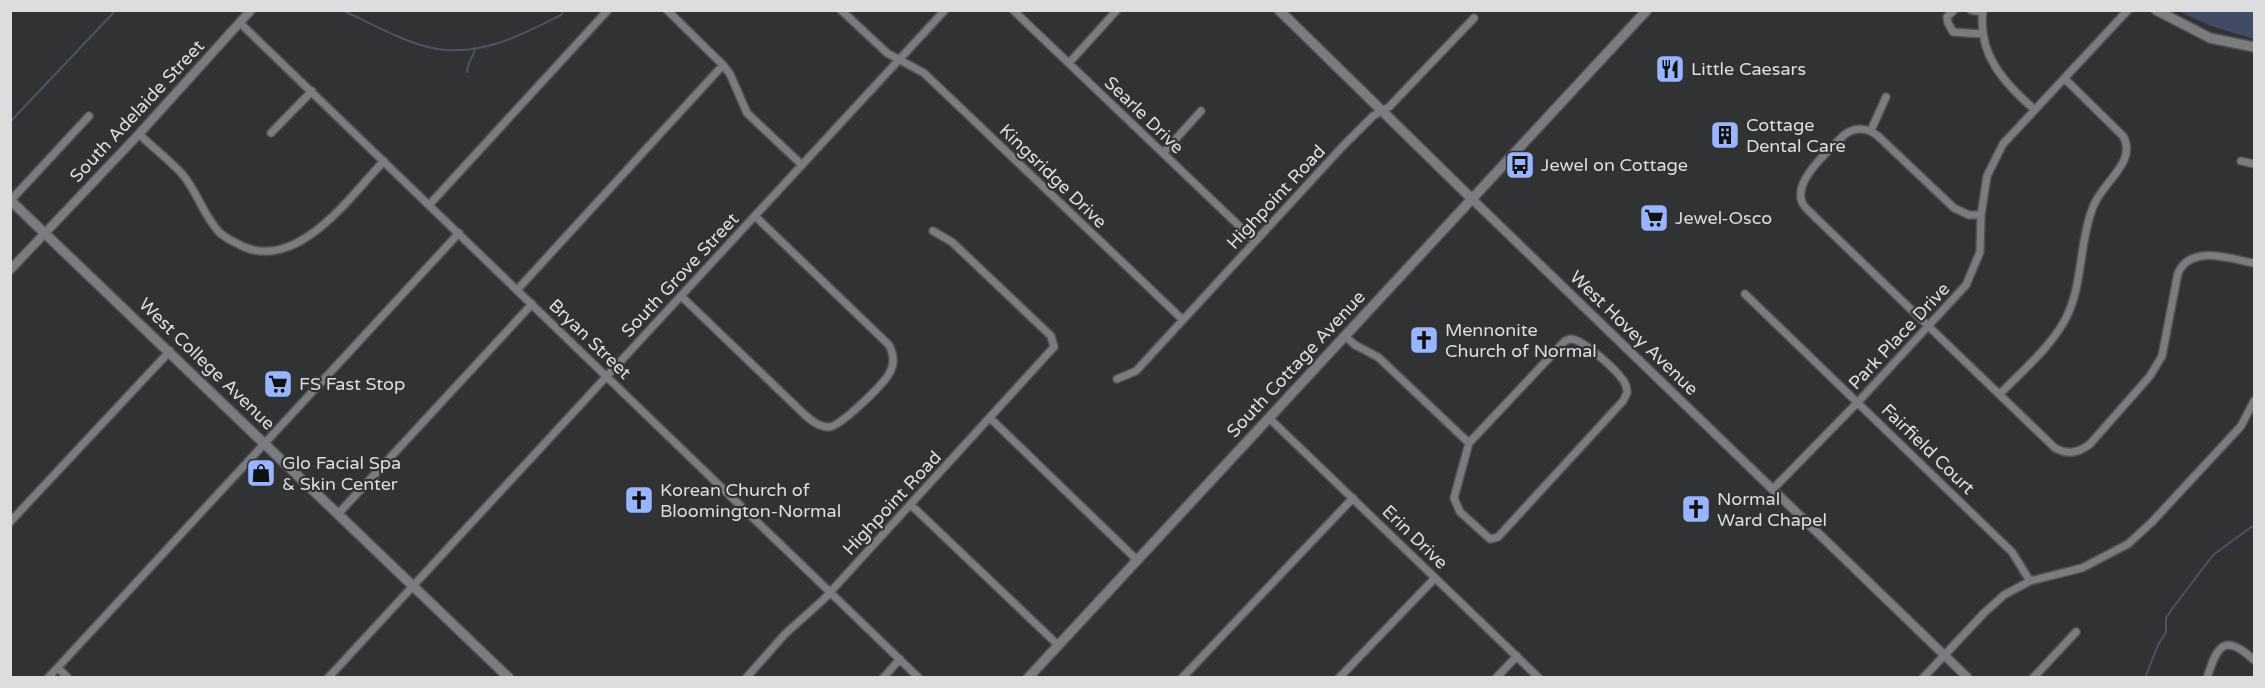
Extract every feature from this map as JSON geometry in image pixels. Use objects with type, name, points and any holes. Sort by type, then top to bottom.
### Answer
[{"type":"main road","name":"West Hovey Avenue","points":[[1278,10],[1472,199]]},
{"type":"main road","name":"South Cottage Avenue","points":[[1028,678],[1647,10]]},
{"type":"main road","points":[[2156,10],[2211,38],[2254,47]]},
{"type":"main road","name":"West College Avenue","points":[[11,200],[509,678]]},
{"type":"street","name":"South Adelaide Street","points":[[10,270],[252,10]]},
{"type":"street","points":[[429,205],[608,10]]},
{"type":"street","points":[[667,10],[730,74],[747,113],[802,165]]},
{"type":"street","name":"Kingsridge Drive","points":[[841,10],[887,53],[924,73],[1183,320]]},
{"type":"street","name":"South Grove Street","points":[[328,678],[945,10]]},
{"type":"street","name":"Searle Drive","points":[[1013,10],[1255,241]]},
{"type":"street","points":[[1069,63],[1117,10]]},
{"type":"street","points":[[1954,10],[1947,17],[1947,23],[1953,32],[1983,33]]},
{"type":"street","points":[[1971,10],[1983,11],[1983,33],[1989,58],[1999,75],[2035,110]]},
{"type":"street","name":"Park Place Drive","points":[[1773,489],[1929,327],[1966,285],[1980,252],[1985,186],[1992,164],[2003,144],[2128,10]]},
{"type":"street","name":"Highpoint Road","points":[[1117,379],[1136,371],[1373,116],[1392,104],[1474,18]]},
{"type":"street","name":"Bryan Street","points":[[240,23],[919,678]]},
{"type":"street","points":[[517,290],[723,65]]},
{"type":"street","points":[[2000,394],[2049,343],[2067,317],[2072,304],[2087,223],[2093,205],[2127,157],[2128,146],[2123,136],[2064,79]]},
{"type":"street","points":[[271,133],[312,91]]},
{"type":"street","points":[[1871,130],[1886,97]]},
{"type":"street","points":[[1163,153],[1201,111]]},
{"type":"street","points":[[11,200],[89,116]]},
{"type":"street","points":[[1981,215],[1969,215],[1954,208],[1871,130],[1855,129],[1844,135],[1806,177],[1800,190],[1802,202],[2055,448],[2067,453],[2073,453],[2090,444],[2150,376],[2162,356],[2178,273],[2182,265],[2192,258],[2205,255],[2254,263]]},
{"type":"street","points":[[139,134],[183,175],[212,223],[222,234],[249,249],[265,252],[293,245],[314,233],[384,161]]},
{"type":"street","points":[[2241,161],[2254,164]]},
{"type":"street","name":"West Hovey Avenue","points":[[1472,199],[1968,678]]},
{"type":"street","points":[[681,296],[818,425],[827,427],[845,420],[889,374],[893,358],[889,345],[755,216]]},
{"type":"street","name":"Highpoint Road","points":[[746,678],[785,634],[830,592],[911,505],[1051,352],[1054,345],[1051,336],[952,242],[933,231]]},
{"type":"street","points":[[48,678],[459,233]]},
{"type":"street","name":"Fairfield Court","points":[[1746,294],[2012,552],[2030,581]]},
{"type":"street","points":[[339,513],[532,304]]},
{"type":"street","points":[[1345,336],[1355,345],[1378,357],[1469,443]]},
{"type":"street","points":[[1570,339],[1582,341],[1623,380],[1626,387],[1627,393],[1623,401],[1498,537],[1485,536],[1460,512],[1456,505],[1455,491],[1469,443],[1565,341],[1570,339]]},
{"type":"street","points":[[10,522],[170,351]]},
{"type":"street","points":[[1923,678],[1994,603],[2016,588],[2030,581],[2082,568],[2128,544],[2152,522],[2241,426],[2254,401]]},
{"type":"street","points":[[990,418],[1137,560]]},
{"type":"street","name":"Erin Drive","points":[[1269,418],[1539,678]]},
{"type":"street","points":[[1182,678],[1353,498]]},
{"type":"street","points":[[911,505],[1058,645]]},
{"type":"street","points":[[1340,678],[1436,578]]},
{"type":"street","points":[[2033,678],[2076,633]]},
{"type":"street","points":[[2207,678],[2214,655],[2228,645],[2241,647],[2254,660]]},
{"type":"street","points":[[1496,678],[1517,656]]},
{"type":"street","points":[[883,678],[900,659]]},
{"type":"street","points":[[57,668],[68,678]]},
{"type":"shaded area","points":[[2178,11],[2254,11],[2254,39],[2211,26]]},
{"type":"waterway","points":[[10,122],[116,10]]},
{"type":"waterway","points":[[342,10],[420,45],[446,50],[492,45],[534,28],[561,15],[565,10]]},
{"type":"waterway","points":[[467,72],[475,48]]},
{"type":"waterway","points":[[2145,678],[2158,645],[2166,632],[2166,618],[2172,609],[2213,555],[2254,525]]},
{"type":"place","name":"Little Caesars","points":[[1670,69]]},
{"type":"place","name":"Cottage Dental Care","points":[[1725,135]]},
{"type":"place","name":"Jewel on Cottage","points":[[1520,165]]},
{"type":"place","name":"Jewel-Osco","points":[[1654,218]]},
{"type":"place","name":"Mennonite Church of Normal","points":[[1424,340]]},
{"type":"place","name":"FS Fast Stop","points":[[278,384]]},
{"type":"place","name":"Glo Facial Spa & Skin Center","points":[[261,473]]},
{"type":"place","name":"Korean Church of Bloomington-Normal","points":[[639,500]]},
{"type":"place","name":"Normal Ward Chapel","points":[[1696,509]]}]
